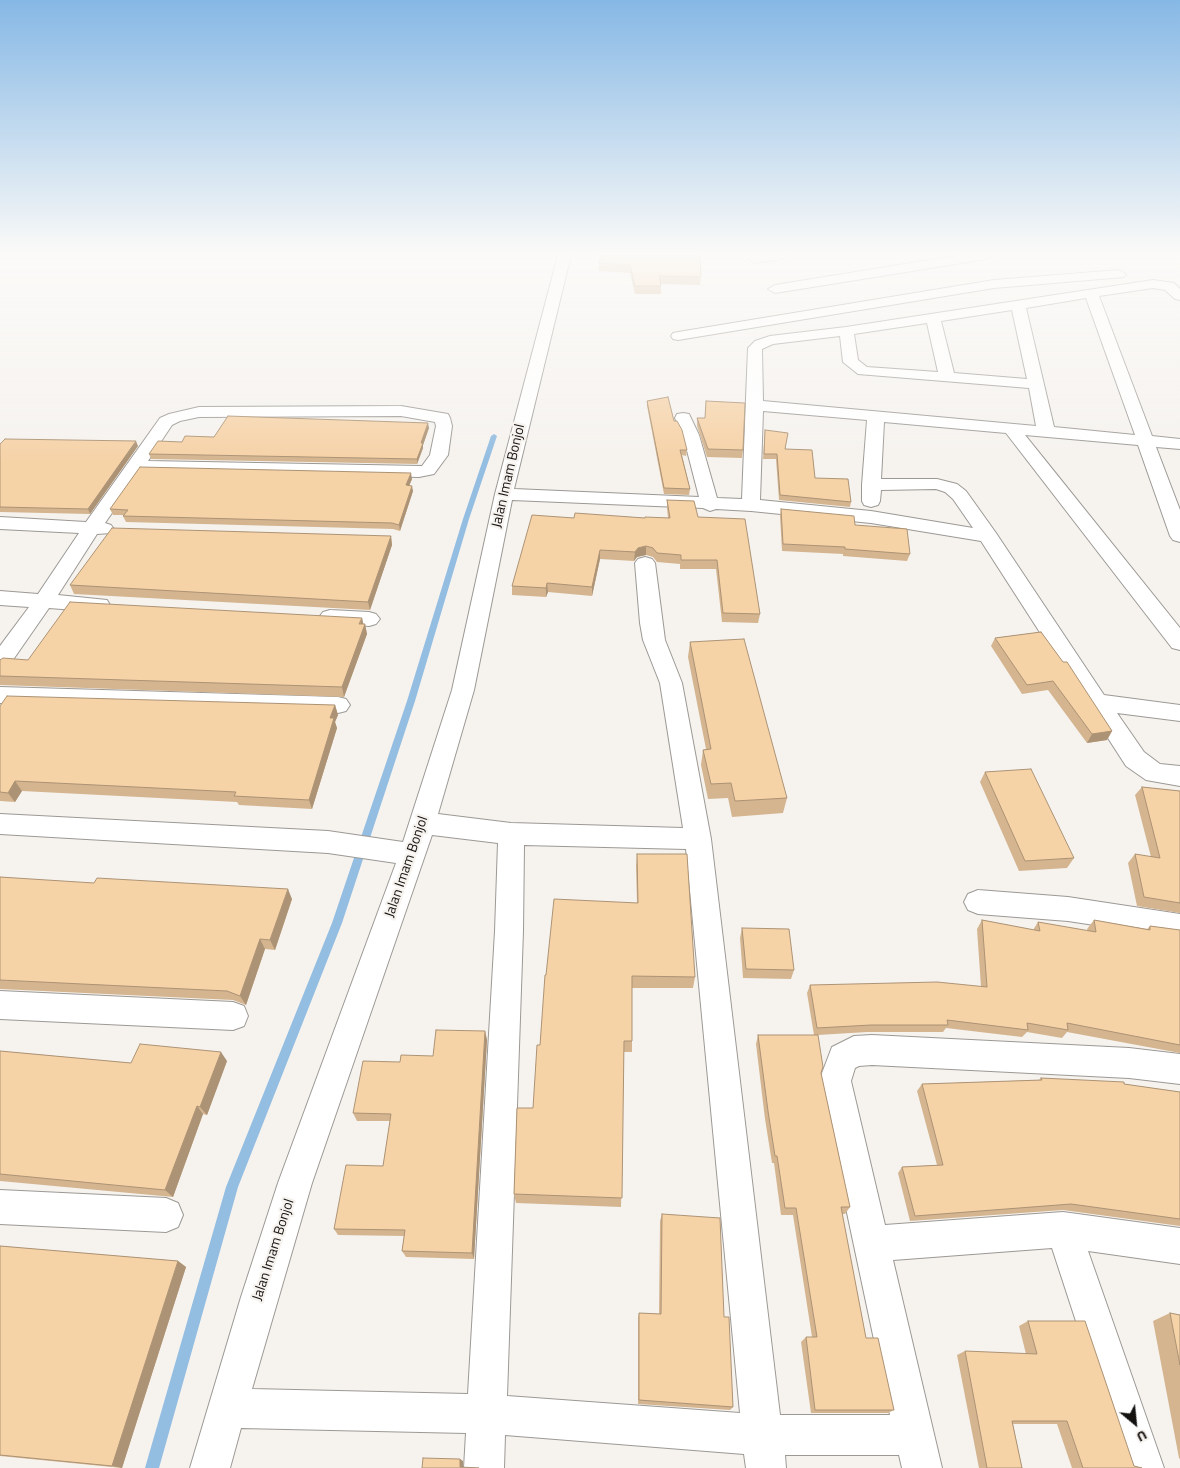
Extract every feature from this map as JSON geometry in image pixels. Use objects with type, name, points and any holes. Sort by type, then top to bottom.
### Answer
[{"type":"street","name":"Jalan Imam Bonjol","points":[[210,1468],[259,1297],[296,1183],[423,823],[463,690],[504,494],[548,324]]},
{"type":"street","points":[[678,336],[754,324]]},
{"type":"street","points":[[750,505],[756,405],[755,348],[770,340],[900,324]]},
{"type":"street","points":[[934,324],[947,377]]},
{"type":"street","points":[[1022,324],[1046,431]]},
{"type":"street","points":[[1102,324],[1180,536]]},
{"type":"street","points":[[846,331],[851,362],[863,370],[1036,384]]},
{"type":"street","points":[[756,405],[1180,444]]},
{"type":"street","points":[[0,662],[166,422],[175,417],[188,413],[401,412],[442,418],[444,426],[439,455],[428,470],[419,472],[136,466]]},
{"type":"street","points":[[871,517],[871,485],[876,416]]},
{"type":"street","points":[[684,418],[691,435],[710,505]]},
{"type":"street","points":[[1010,427],[1180,643]]},
{"type":"street","points":[[871,485],[937,484],[951,488],[960,496],[1135,759],[1156,773],[1180,776]]},
{"type":"street","points":[[504,494],[710,505],[750,505],[871,517],[989,537]]},
{"type":"street","points":[[0,523],[122,529]]},
{"type":"street","points":[[645,563],[654,640],[671,683],[698,839],[764,1452]]},
{"type":"street","points":[[0,598],[122,606]]},
{"type":"street","points":[[310,616],[368,619]]},
{"type":"street","points":[[0,695],[338,705]]},
{"type":"street","points":[[1098,702],[1180,713]]},
{"type":"street","points":[[423,823],[511,834],[698,839]]},
{"type":"street","points":[[0,824],[328,842],[376,847],[411,854]]},
{"type":"street","points":[[484,1468],[509,931],[511,834]]},
{"type":"street","points":[[978,902],[1068,909],[1180,926]]},
{"type":"street","points":[[0,1005],[233,1016]]},
{"type":"street","points":[[227,1408],[486,1414],[764,1452],[918,1451],[835,1081],[843,1058],[854,1051],[872,1050],[1130,1062],[1180,1069]]},
{"type":"street","points":[[0,1207],[166,1215]]},
{"type":"street","points":[[872,1244],[1062,1230],[1180,1246]]},
{"type":"street","points":[[1062,1230],[1144,1468]]},
{"type":"building","points":[[668,397],[674,421],[677,421],[682,430],[687,450],[680,450],[690,489],[664,488],[647,401]]},
{"type":"building","points":[[706,401],[745,403],[743,450],[708,449],[697,418],[705,418]]},
{"type":"building","points":[[228,416],[428,423],[417,459],[149,454],[158,441],[182,442],[185,436],[214,437]]},
{"type":"building","points":[[765,430],[788,433],[785,449],[812,450],[815,478],[848,479],[851,502],[780,495],[777,454],[764,454]]},
{"type":"building","points":[[5,439],[136,441],[88,509],[0,507],[0,444]]},
{"type":"building","points":[[140,467],[411,473],[406,485],[412,486],[399,525],[392,523],[123,516],[128,510],[110,509]]},
{"type":"building","points":[[667,500],[694,501],[698,517],[745,519],[760,614],[723,613],[717,560],[681,560],[681,555],[657,553],[653,548],[646,546],[638,548],[635,552],[600,550],[592,587],[547,583],[546,588],[512,586],[532,515],[574,518],[575,513],[670,518]]},
{"type":"building","points":[[781,509],[854,516],[855,525],[907,529],[910,554],[845,549],[845,547],[783,544]]},
{"type":"building","points":[[112,528],[391,536],[368,602],[70,585]]},
{"type":"building","points":[[70,602],[362,618],[359,624],[365,624],[342,687],[0,676],[0,660],[3,658],[28,660]]},
{"type":"building","points":[[1041,632],[1063,662],[1067,662],[1112,731],[1092,734],[1053,681],[1027,685],[995,638]]},
{"type":"building","points":[[744,639],[787,798],[735,801],[731,783],[711,784],[703,750],[711,749],[690,642]]},
{"type":"building","points":[[7,696],[335,705],[330,718],[334,718],[309,800],[234,796],[236,792],[15,781],[8,793],[0,792],[0,706]]},
{"type":"building","points":[[1031,769],[1074,858],[1025,861],[985,772]]},
{"type":"building","points":[[1142,787],[1180,791],[1180,903],[1144,897],[1135,854],[1160,858]]},
{"type":"building","points":[[637,854],[687,854],[695,977],[632,976],[632,1041],[624,1041],[622,1198],[514,1194],[517,1108],[533,1108],[537,1045],[540,1045],[545,975],[554,899],[638,903]]},
{"type":"building","points":[[0,877],[94,883],[97,878],[288,889],[270,940],[260,939],[240,996],[227,991],[0,980]]},
{"type":"building","points":[[982,920],[1040,931],[1038,922],[1096,932],[1094,920],[1150,930],[1150,926],[1180,930],[1180,1045],[1067,1023],[1068,1030],[1027,1023],[1028,1030],[947,1020],[948,1025],[871,1025],[817,1028],[810,985],[937,982],[987,987]]},
{"type":"building","points":[[742,928],[789,929],[794,970],[746,969]]},
{"type":"building","points":[[436,1030],[485,1031],[472,1253],[402,1251],[405,1230],[334,1229],[346,1165],[383,1166],[391,1114],[353,1113],[363,1061],[400,1062],[401,1055],[433,1056]]},
{"type":"building","points":[[758,1035],[818,1035],[823,1067],[821,1073],[850,1207],[841,1207],[866,1338],[878,1338],[894,1410],[815,1410],[806,1337],[817,1337],[796,1208],[785,1208],[777,1156],[775,1156]]},
{"type":"building","points":[[140,1044],[221,1052],[200,1107],[197,1106],[165,1190],[0,1174],[0,1051],[131,1063]]},
{"type":"building","points":[[1041,1078],[1124,1082],[1124,1084],[1180,1092],[1180,1219],[1071,1204],[915,1216],[902,1167],[943,1165],[922,1084],[1042,1080]]},
{"type":"building","points":[[662,1214],[720,1218],[724,1317],[729,1317],[733,1407],[639,1400],[639,1313],[661,1314]]},
{"type":"building","points":[[0,1246],[178,1261],[112,1466],[0,1455]]},
{"type":"building","points":[[1170,1313],[1180,1315],[1180,1365]]},
{"type":"building","points":[[1028,1321],[1085,1321],[1134,1466],[1142,1468],[1083,1468],[1067,1421],[1012,1421],[1022,1468],[987,1468],[965,1351],[1037,1354]]},
{"type":"building","points":[[423,1458],[460,1459],[460,1467],[479,1468],[422,1468]]},
{"type":"waterway","points":[[152,1468],[232,1187],[337,923],[411,701],[466,519],[494,436]]}]
